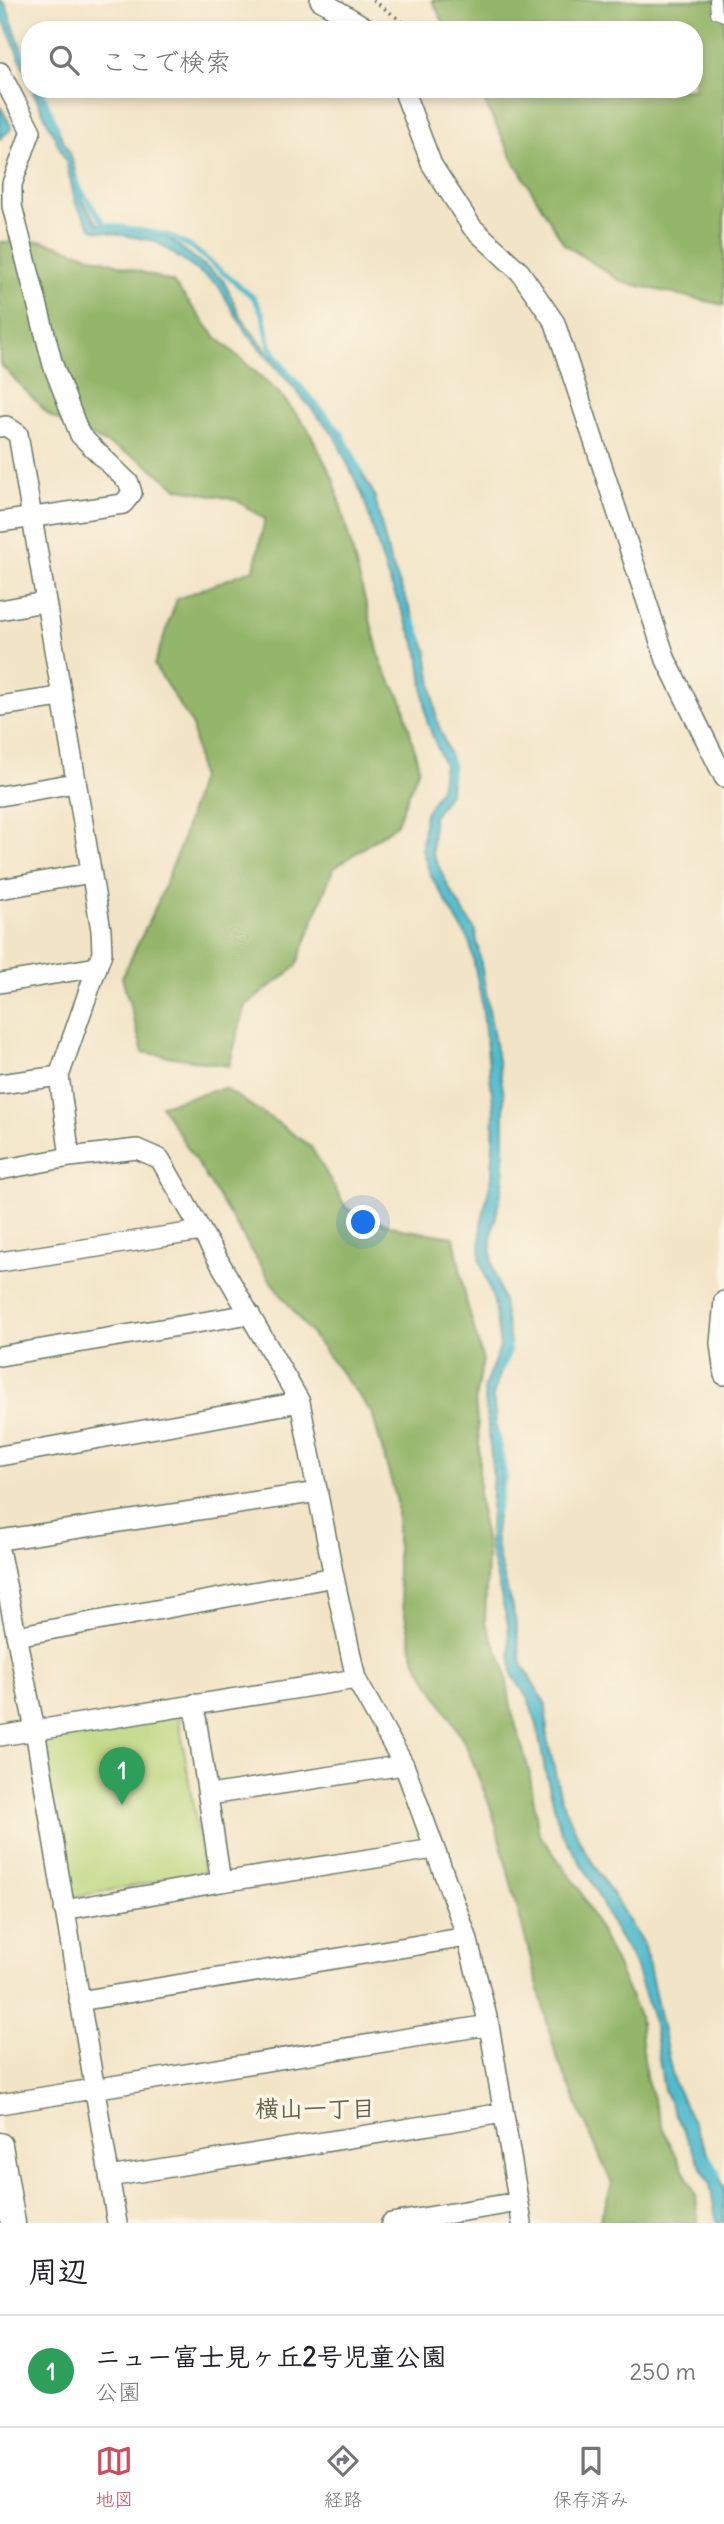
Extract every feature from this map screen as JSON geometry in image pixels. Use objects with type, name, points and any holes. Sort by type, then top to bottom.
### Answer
[{"type":"street","points":[[320,0],[355,21]]},
{"type":"street","points":[[0,72],[31,131],[12,184],[12,206],[53,365],[80,435],[129,483],[132,493],[123,503],[0,522]]},
{"type":"street","points":[[406,98],[432,165],[472,227],[520,272],[555,323],[666,660],[724,777]]},
{"type":"street","points":[[0,427],[6,426],[18,435],[101,930],[102,953],[59,1076],[70,1157]]},
{"type":"street","points":[[0,610],[44,602]]},
{"type":"street","points":[[0,706],[60,697]]},
{"type":"street","points":[[0,796],[75,783]]},
{"type":"street","points":[[0,889],[91,873]]},
{"type":"street","points":[[0,984],[97,967]]},
{"type":"street","points":[[0,1084],[59,1076]]},
{"type":"street","points":[[0,1170],[70,1157],[137,1149],[160,1159],[300,1402],[356,1679],[404,1765],[467,1937],[489,2025],[522,2223]]},
{"type":"street","points":[[0,1262],[201,1230]]},
{"type":"street","points":[[724,1301],[720,1343],[724,1375]]},
{"type":"street","points":[[0,1356],[250,1314]]},
{"type":"street","points":[[0,1456],[300,1402]]},
{"type":"street","points":[[0,1540],[318,1492]]},
{"type":"street","points":[[0,1554],[34,1730],[117,2223]]},
{"type":"street","points":[[16,1636],[334,1577]]},
{"type":"street","points":[[0,1736],[356,1679]]},
{"type":"street","points":[[194,1704],[221,1882]]},
{"type":"street","points":[[209,1796],[404,1765]]},
{"type":"street","points":[[64,1910],[434,1849]]},
{"type":"street","points":[[79,2001],[467,1937]]},
{"type":"street","points":[[0,2104],[489,2025]]},
{"type":"street","points":[[109,2177],[503,2113]]},
{"type":"street","points":[[0,2145],[13,2223]]},
{"type":"street","points":[[391,2223],[518,2202]]},
{"type":"lane","points":[[715,0],[716,12],[724,16]]},
{"type":"path","points":[[373,0],[401,21]]},
{"type":"green space","points":[[432,0],[724,0],[724,305],[622,282],[564,244],[514,161],[482,98],[703,98],[703,21],[442,21]]},
{"type":"green space","points":[[43,241],[173,282],[214,335],[278,392],[307,427],[334,480],[382,666],[402,700],[419,768],[396,825],[333,869],[296,967],[245,1006],[229,1066],[143,1052],[122,977],[157,904],[181,844],[200,777],[192,724],[154,665],[177,599],[254,569],[265,519],[236,500],[177,488],[141,460],[50,416],[0,364],[0,242]]},
{"type":"green space","points":[[224,1088],[311,1147],[347,1209],[401,1229],[454,1237],[466,1300],[483,1361],[475,1399],[479,1441],[479,1497],[487,1554],[485,1623],[504,1665],[512,1712],[529,1771],[539,1834],[579,1888],[639,2016],[646,2077],[663,2129],[696,2195],[698,2223],[599,2223],[612,2184],[556,2056],[493,1814],[466,1745],[414,1657],[397,1577],[397,1502],[372,1413],[272,1283],[161,1105]]},
{"type":"green space","points":[[178,1714],[204,1873],[68,1898],[41,1736]]},
{"type":"water","points":[[0,0],[6,5],[21,48],[21,61],[0,11]]},
{"type":"water","points":[[36,98],[42,98],[71,156],[82,200],[98,224],[167,237],[223,280],[241,317],[255,336],[339,434],[374,494],[390,561],[427,651],[437,721],[451,759],[450,792],[433,817],[432,853],[449,888],[475,930],[504,1095],[504,1179],[491,1239],[492,1264],[503,1301],[510,1343],[493,1396],[501,1473],[495,1534],[498,1556],[515,1619],[521,1662],[546,1705],[547,1738],[561,1798],[581,1844],[645,1947],[674,2083],[724,2187],[724,2223],[717,2223],[710,2184],[664,2091],[653,2019],[634,1962],[612,1925],[591,1880],[560,1829],[537,1725],[528,1699],[512,1674],[508,1624],[489,1546],[493,1475],[484,1388],[500,1347],[494,1302],[480,1260],[481,1225],[492,1175],[494,1111],[482,1004],[470,942],[431,876],[422,849],[425,813],[440,789],[444,765],[427,721],[419,652],[387,575],[363,496],[334,435],[245,331],[218,285],[155,241],[92,229],[76,204],[66,161]]},
{"type":"water","points":[[0,106],[12,128],[0,139]]},
{"type":"waterway","points":[[45,98],[57,128]]},
{"type":"waterway","points":[[76,180],[104,224],[168,235],[193,248],[254,298],[263,315],[270,346],[286,370],[342,434],[361,472]]},
{"type":"waterway","points":[[414,621],[422,641]]},
{"type":"waterway","points":[[448,756],[452,766],[449,779]]},
{"type":"waterway","points":[[501,1369],[509,1353],[508,1346]]},
{"type":"waterway","points":[[497,1435],[505,1475],[497,1511]]},
{"type":"waterway","points":[[709,2157],[718,2173],[718,2180]]},
{"type":"place","name":"ニュー富士見ヶ丘2号児童公園","points":[[122,1805]]},
{"type":"district","name":"横山一丁目","points":[[315,2108]]}]
